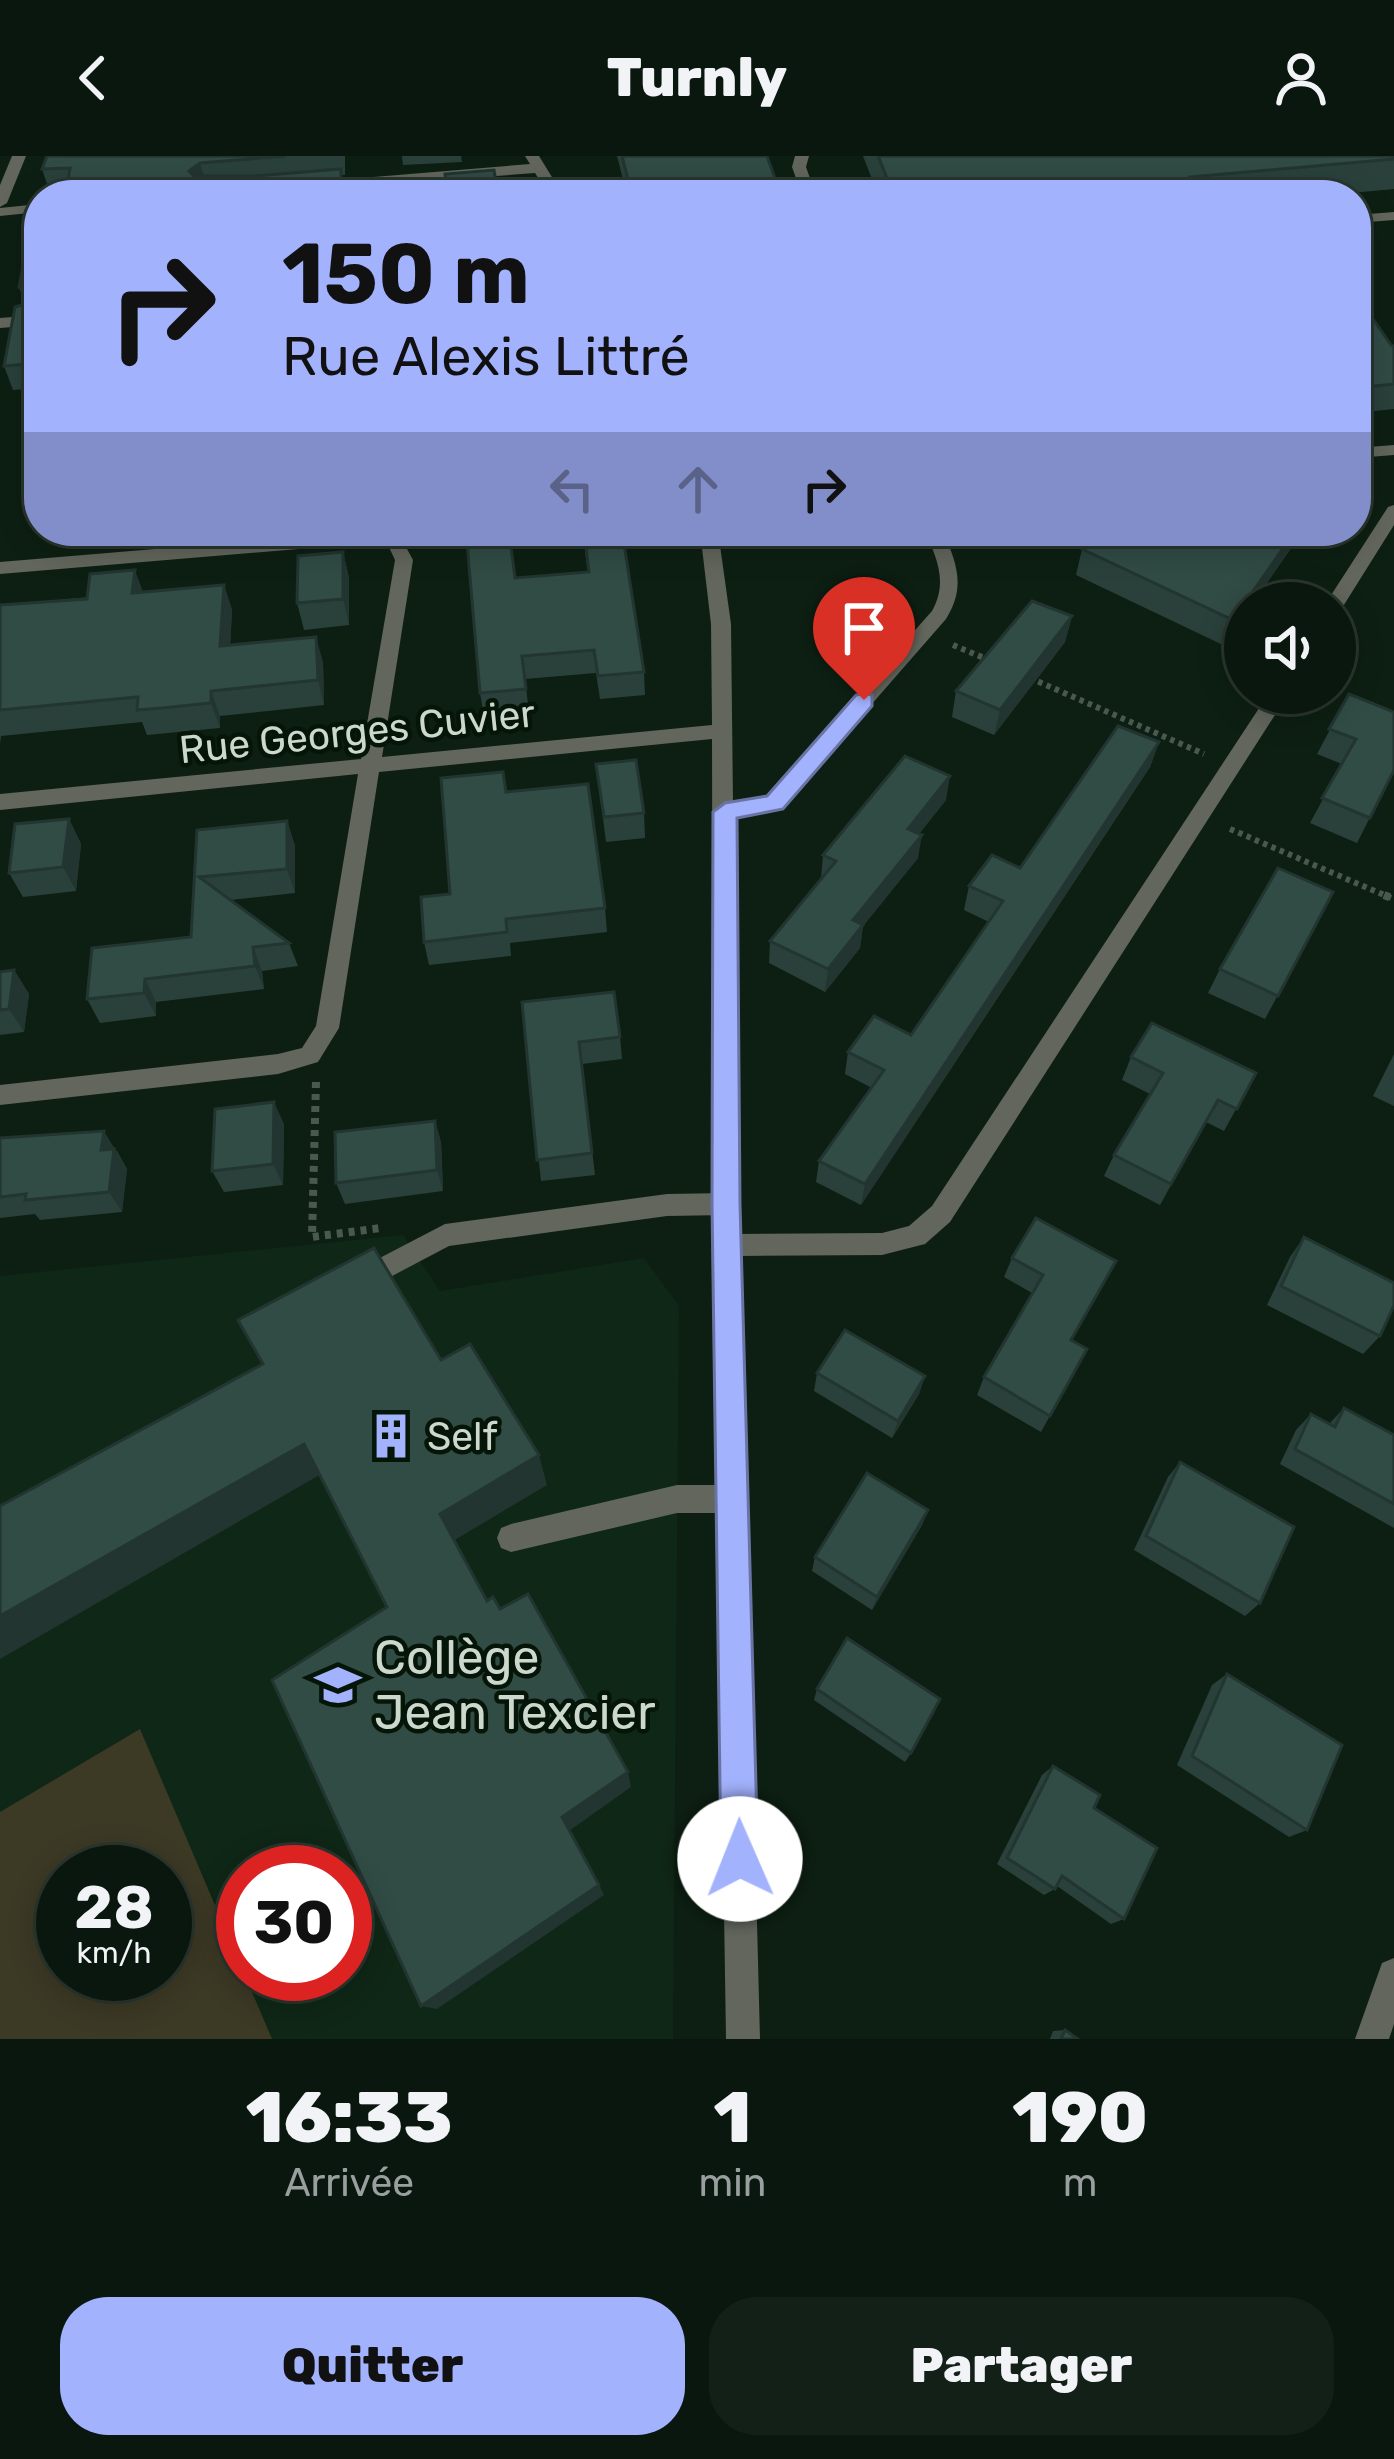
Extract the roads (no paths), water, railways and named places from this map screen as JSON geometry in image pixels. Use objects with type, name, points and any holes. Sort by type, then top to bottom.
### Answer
[{"type":"street","points":[[0,207],[19,156]]},
{"type":"street","points":[[373,180],[535,162]]},
{"type":"street","points":[[1349,582],[1394,511]]},
{"type":"street","points":[[0,568],[263,546]]},
{"type":"street","points":[[0,1095],[278,1064],[310,1055],[327,1028],[404,560],[397,546]]},
{"type":"street","points":[[712,546],[722,624],[726,1204],[743,2039]]},
{"type":"street","points":[[725,812],[774,803],[952,598],[952,578],[940,546]]},
{"type":"street","points":[[728,1245],[882,1244],[916,1236],[941,1214],[1265,714]]},
{"type":"street","name":"Rue Georges Cuvier","points":[[0,802],[721,731]]},
{"type":"street","points":[[336,1294],[445,1235],[667,1205],[726,1204]]},
{"type":"street","points":[[511,1538],[677,1498],[733,1499]]},
{"type":"street","points":[[1372,2039],[1394,1975]]},
{"type":"place","name":"Self","points":[[391,1436]]},
{"type":"place","name":"Collège Jean Texcier","points":[[338,1685]]}]
